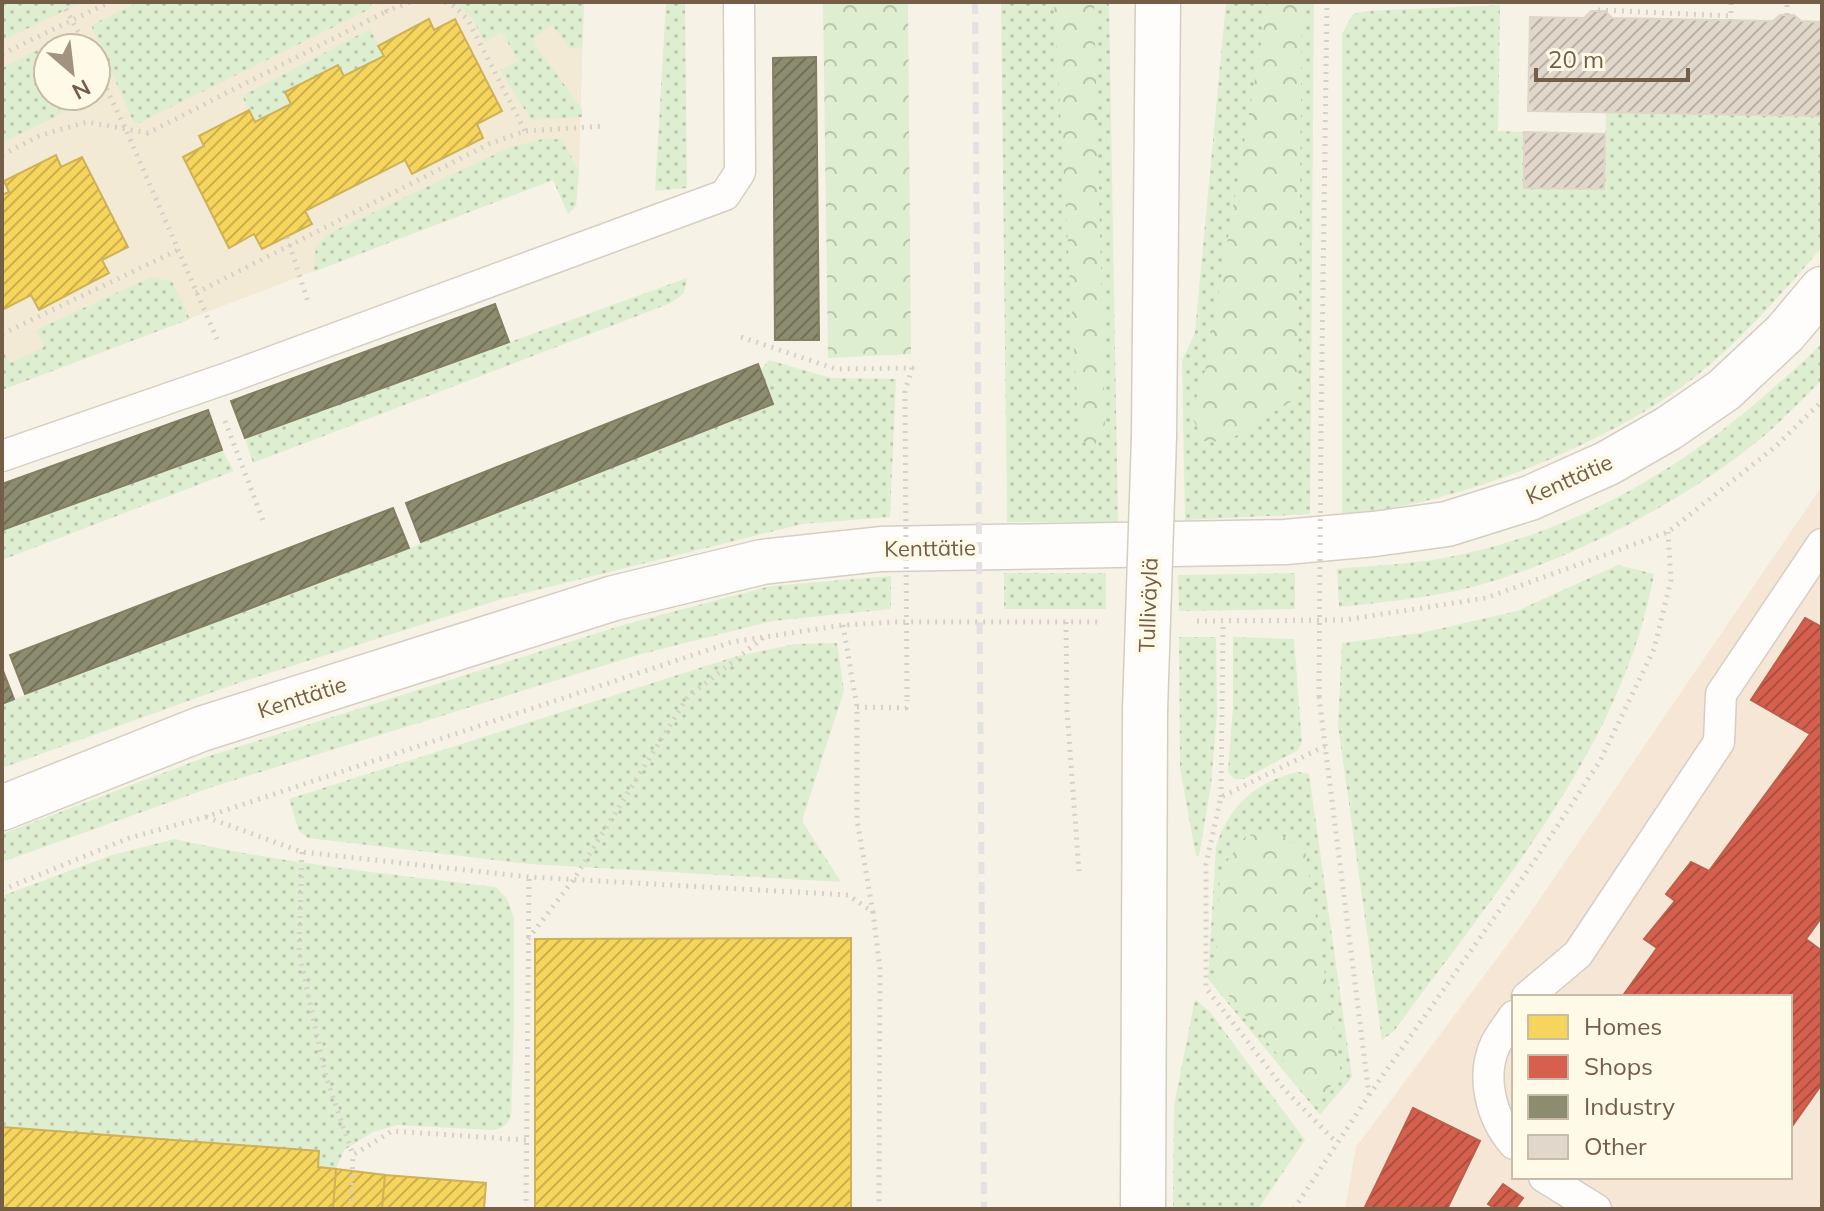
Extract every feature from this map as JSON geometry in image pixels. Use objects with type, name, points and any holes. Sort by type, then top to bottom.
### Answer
[{"type":"street","name":"Tulliväylä","points":[[1143,1209],[1145,710],[1154,437],[1158,2]]},
{"type":"street","name":"Kenttätie","points":[[2,808],[201,729],[614,598],[762,562],[881,549],[1285,542],[1447,524],[1530,498],[1608,463],[1669,428],[1724,390],[1785,333],[1822,289]]},
{"type":"lane","points":[[2,456],[222,380],[725,195],[740,172],[739,2]]},
{"type":"lane","points":[[1529,995],[1578,954],[1719,742],[1721,694],[1822,544]]},
{"type":"lane","points":[[1512,1019],[1496,1044],[1488,1070],[1490,1100],[1502,1131],[1512,1142]]},
{"type":"lane","points":[[1547,1179],[1596,1209]]},
{"type":"path","points":[[62,2],[79,32]]},
{"type":"path","points":[[2,54],[110,2]]},
{"type":"path","points":[[383,2],[387,11]]},
{"type":"path","points":[[2,155],[41,135],[87,122],[148,133],[410,2]]},
{"type":"path","points":[[445,2],[468,20],[525,131]]},
{"type":"path","points":[[1327,2],[1319,697],[1369,1095]]},
{"type":"path","points":[[1598,2],[1598,11],[1647,16],[1731,18],[1731,2]]},
{"type":"path","points":[[1787,2],[1787,15]]},
{"type":"path","points":[[112,101],[196,293],[263,520]]},
{"type":"path","points":[[196,293],[489,144],[525,131],[604,126]]},
{"type":"path","points":[[451,154],[454,161]]},
{"type":"path","points":[[287,237],[322,343]]},
{"type":"path","points":[[2,334],[178,250]]},
{"type":"path","points":[[74,291],[78,298]]},
{"type":"path","points":[[741,337],[836,369],[912,368],[905,391],[906,708],[857,707]]},
{"type":"path","points":[[1192,621],[1344,620],[1486,598],[1668,532],[1775,447],[1822,401]]},
{"type":"path","points":[[1294,1209],[1336,1142],[1535,860],[1600,761],[1654,649],[1671,580],[1668,532]]},
{"type":"path","points":[[1223,621],[1221,797],[1206,864],[1206,988],[1285,1090],[1336,1142]]},
{"type":"path","points":[[2,890],[129,838],[205,817],[732,642],[843,625],[895,622],[1113,622]]},
{"type":"path","points":[[1066,622],[1067,711],[1079,871]]},
{"type":"path","points":[[843,625],[857,707],[857,820],[880,969],[879,1209]]},
{"type":"path","points":[[528,939],[574,879],[687,698],[765,636]]},
{"type":"path","points":[[1221,797],[1325,746]]},
{"type":"path","points":[[205,817],[302,852],[529,877],[848,895],[873,912]]},
{"type":"path","points":[[302,852],[299,952],[326,1077],[353,1155],[351,1209]]},
{"type":"path","points":[[526,1209],[529,877]]},
{"type":"path","points":[[353,1155],[392,1131],[526,1140]]},
{"type":"shaded area","points":[[2,2],[584,2],[579,170],[2,390]]},
{"type":"shaded area","points":[[1822,486],[1822,1209],[1345,1209],[1356,1147],[1522,925]]},
{"type":"green space","points":[[2,2],[82,2],[2,41]]},
{"type":"green space","points":[[139,2],[372,2],[370,9],[139,123],[133,121],[112,73],[112,32],[94,32],[93,24]]},
{"type":"green space","points":[[454,2],[584,2],[582,47],[570,49],[552,25],[534,38],[536,46],[582,109],[582,117],[531,120],[500,70],[518,61],[502,32],[485,42],[471,17]]},
{"type":"green space","points":[[666,2],[685,2],[687,188],[655,191]]},
{"type":"green space","points":[[823,2],[908,2],[911,354],[828,358]]},
{"type":"green space","points":[[1001,2],[1109,2],[1118,522],[1007,522]]},
{"type":"green space","points":[[1054,2],[1094,2],[1105,424],[1093,449],[1079,438]]},
{"type":"green space","points":[[1226,2],[1314,2],[1310,514],[1185,520],[1182,361],[1195,332]]},
{"type":"green space","points":[[1268,2],[1302,2],[1298,397],[1226,442],[1204,441],[1191,415],[1206,367]]},
{"type":"green space","points":[[1500,5],[1498,131],[1524,132],[1524,188],[1604,188],[1606,112],[1822,116],[1822,247],[1766,310],[1705,369],[1625,423],[1548,460],[1466,490],[1383,510],[1342,515],[1342,34],[1353,14],[1366,11]]},
{"type":"green space","points":[[370,29],[384,56],[344,76],[338,65],[286,92],[291,104],[255,122],[242,96]]},
{"type":"green space","points":[[32,53],[32,112],[65,112],[2,143],[2,68]]},
{"type":"green space","points":[[546,138],[562,140],[579,170],[576,206],[568,214],[553,180],[313,272],[316,247],[328,234],[508,148]]},
{"type":"green space","points":[[151,277],[172,281],[190,319],[2,390],[2,350],[10,363],[44,347],[36,330]]},
{"type":"green space","points":[[687,278],[684,293],[671,303],[253,463],[245,438]]},
{"type":"green space","points":[[1822,342],[1822,380],[1780,422],[1735,459],[1628,525],[1551,560],[1476,586],[1425,597],[1339,607],[1337,569],[1429,560],[1503,544],[1545,530],[1627,492],[1666,469],[1739,417]]},
{"type":"green space","points":[[769,360],[831,378],[896,379],[890,517],[802,524],[505,598],[238,683],[2,768],[2,704],[773,404],[760,371]]},
{"type":"green space","points":[[222,450],[234,471],[2,560],[2,530]]},
{"type":"green space","points":[[1618,565],[1654,574],[1638,638],[1614,699],[1585,758],[1512,871],[1394,1031],[1382,1040],[1338,725],[1342,643],[1421,633],[1517,611]]},
{"type":"green space","points":[[1004,573],[1106,573],[1106,609],[1004,609]]},
{"type":"green space","points":[[1295,573],[1295,609],[1179,611],[1178,575]]},
{"type":"green space","points":[[891,576],[891,609],[772,621],[638,655],[212,787],[2,862],[2,834],[203,758],[623,625],[771,586]]},
{"type":"green space","points":[[1179,637],[1216,637],[1217,713],[1211,785],[1199,856],[1196,856],[1180,768]]},
{"type":"green space","points":[[1233,637],[1294,639],[1302,743],[1298,750],[1244,779],[1234,779],[1228,772],[1233,707]]},
{"type":"green space","points":[[837,643],[844,691],[802,821],[841,882],[529,864],[308,838],[299,831],[289,799],[734,657],[795,644]]},
{"type":"green space","points":[[1298,772],[1309,774],[1352,1077],[1320,1115],[1208,979],[1216,847],[1221,832],[1236,808],[1257,789]]},
{"type":"green space","points":[[1274,831],[1305,850],[1341,1074],[1317,1102],[1215,979],[1220,871],[1245,837]]},
{"type":"green space","points":[[175,839],[295,861],[496,887],[507,899],[514,918],[511,1116],[506,1125],[492,1130],[397,1125],[373,1132],[344,1150],[336,1169],[318,1167],[319,1151],[2,1127],[2,896],[112,855]]},
{"type":"green space","points":[[1195,999],[1210,1012],[1305,1140],[1258,1209],[1173,1209],[1174,1106]]},
{"type":"building: Homes","points":[[429,19],[434,30],[455,19],[502,111],[477,124],[483,138],[412,174],[405,160],[305,211],[312,224],[262,249],[254,234],[229,248],[183,157],[204,146],[199,136],[249,110],[255,122],[291,104],[285,92],[338,65],[344,76],[384,56],[378,46]]},
{"type":"building: Homes","points":[[56,155],[61,167],[82,157],[128,247],[102,260],[109,273],[39,310],[31,295],[2,310],[2,195],[9,192],[4,181]]},
{"type":"building: Homes","points":[[851,938],[851,1209],[535,1209],[535,939]]},
{"type":"building: Homes","points":[[2,1127],[319,1151],[318,1167],[336,1169],[333,1209],[2,1209]]},
{"type":"building: Homes","points":[[336,1169],[385,1175],[382,1209],[333,1209]]},
{"type":"building: Homes","points":[[385,1175],[486,1183],[484,1209],[382,1209]]},
{"type":"building: Shops","points":[[1805,618],[1822,627],[1822,917],[1806,939],[1822,951],[1822,1084],[1792,1126],[1792,995],[1623,995],[1657,948],[1644,939],[1675,901],[1666,894],[1691,862],[1709,871],[1810,734],[1751,700]]},
{"type":"building: Shops","points":[[1413,1108],[1480,1141],[1447,1209],[1364,1209]]},
{"type":"building: Shops","points":[[1503,1184],[1523,1198],[1515,1209],[1496,1209],[1488,1204]]},
{"type":"building: Industry","points":[[816,57],[819,340],[775,340],[773,58]]},
{"type":"building: Industry","points":[[495,304],[509,342],[245,438],[231,401]]},
{"type":"building: Industry","points":[[758,364],[773,404],[421,542],[406,503]]},
{"type":"building: Industry","points":[[208,410],[222,450],[2,530],[2,484]]},
{"type":"building: Industry","points":[[393,508],[409,548],[25,694],[10,655]]},
{"type":"building: Industry","points":[[2,668],[14,699],[2,704]]},
{"type":"building: Other","points":[[1591,11],[1605,11],[1612,18],[1773,21],[1780,15],[1794,15],[1801,21],[1822,22],[1822,116],[1528,111],[1530,17],[1584,18]]},
{"type":"building: Other","points":[[1524,132],[1605,134],[1604,189],[1524,188]]},
{"type":"railway","points":[[975,2],[984,1209]]}]
